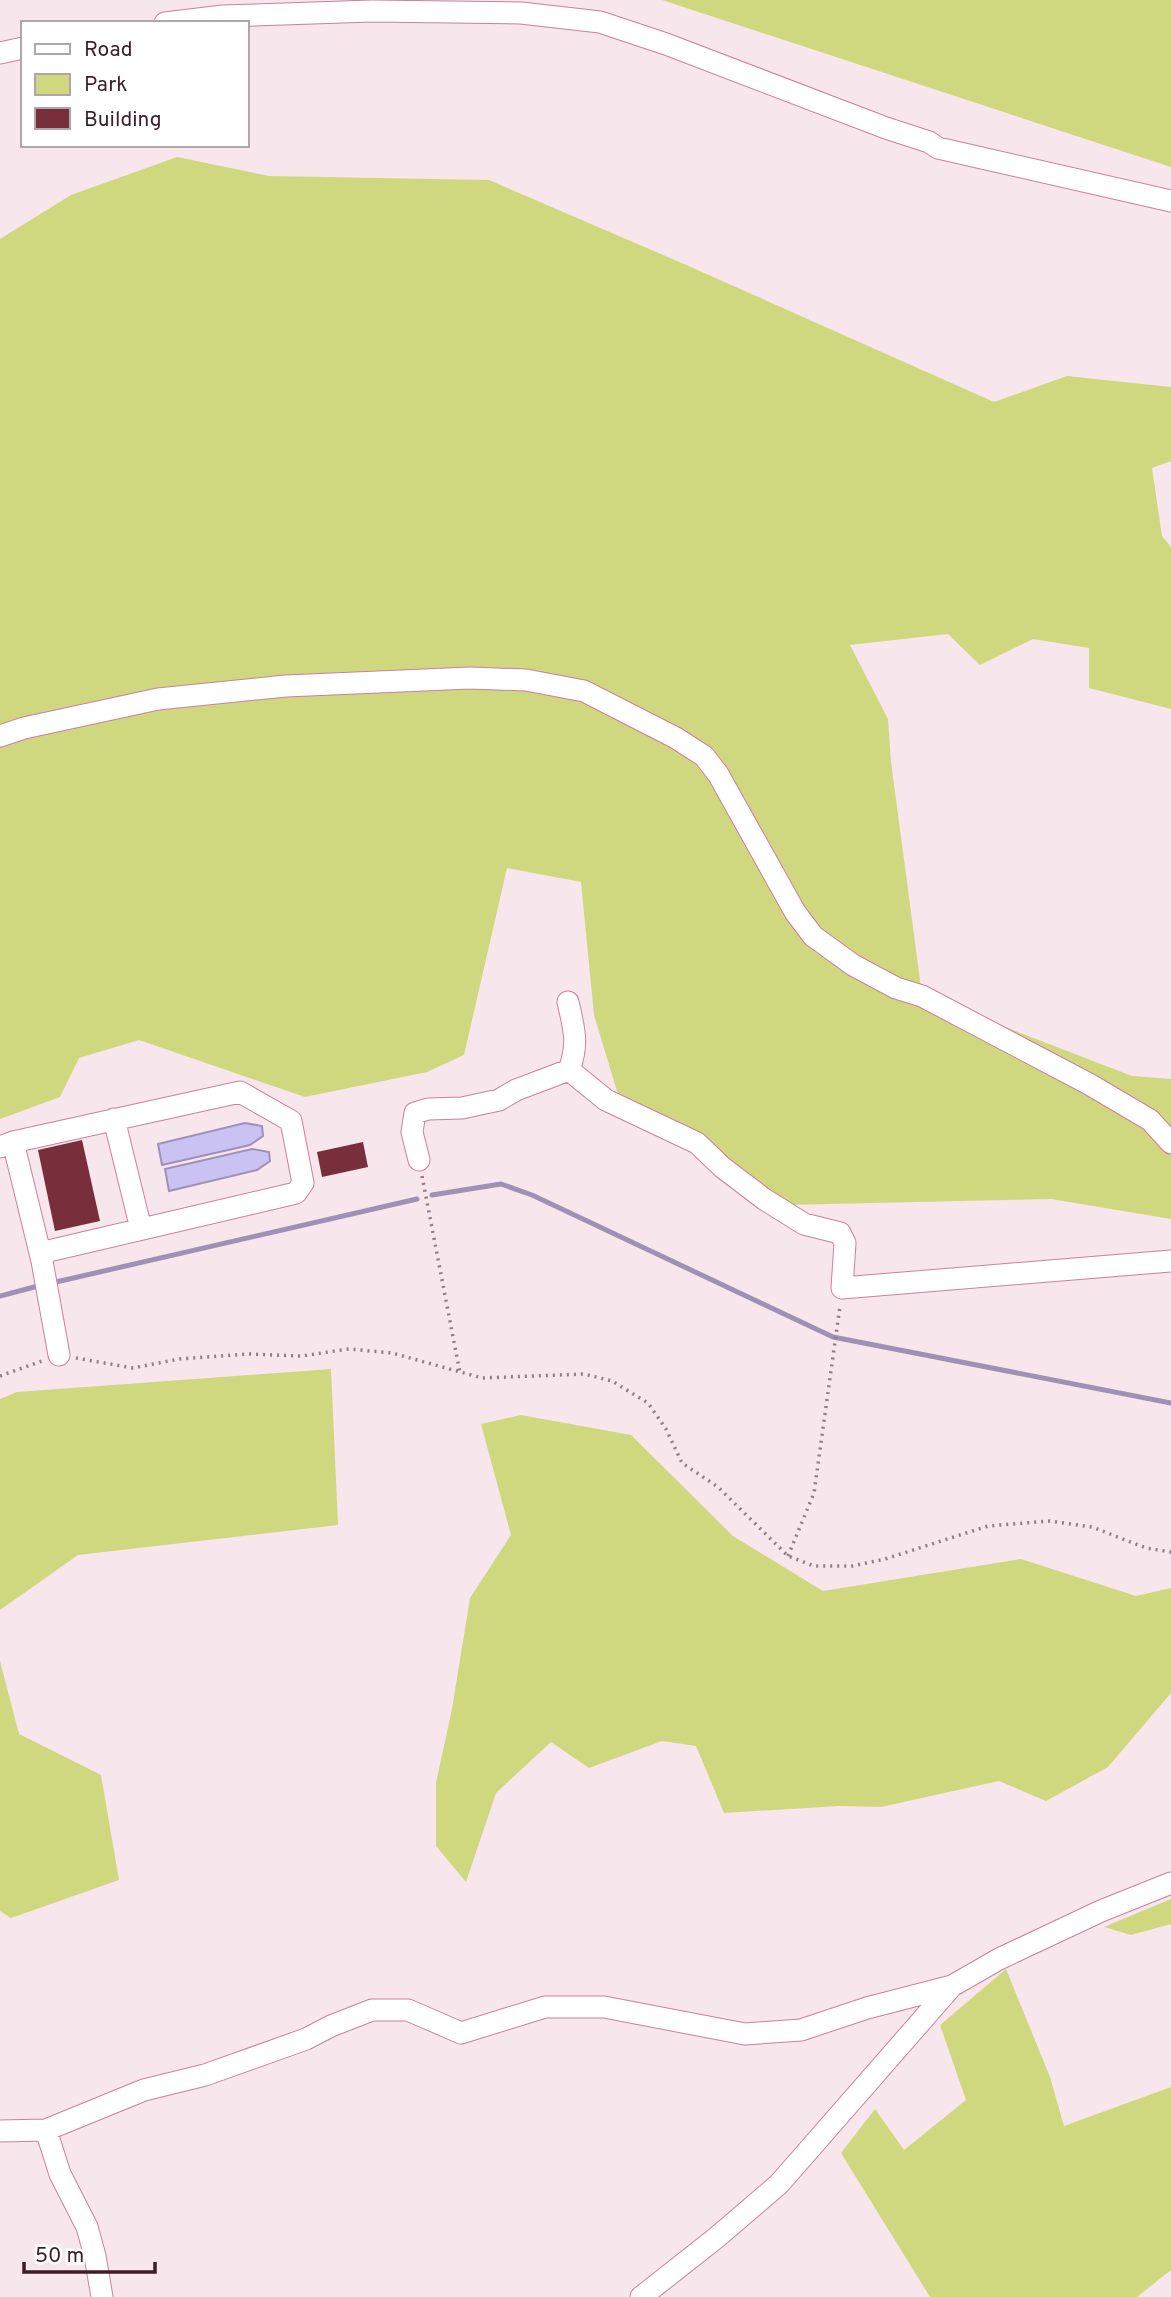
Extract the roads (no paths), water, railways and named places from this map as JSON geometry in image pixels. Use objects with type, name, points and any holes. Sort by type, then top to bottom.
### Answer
[{"type":"street","points":[[182,21],[223,16],[372,11],[521,13],[600,22],[929,142],[938,148],[1171,201]]},
{"type":"street","points":[[0,53],[21,48]]},
{"type":"street","points":[[0,736],[24,728],[158,699],[286,686],[470,678],[526,680],[584,691],[676,738],[704,756],[718,774],[795,912],[813,936],[853,965],[896,988],[922,996],[1089,1084],[1150,1120],[1171,1143]]},
{"type":"street","points":[[419,1160],[412,1132],[415,1113],[428,1109],[462,1108],[499,1100],[516,1090],[569,1070],[576,1051],[575,1031],[568,1002]]},
{"type":"street","points":[[569,1070],[606,1100],[697,1143],[722,1167],[764,1199],[804,1224],[840,1233],[845,1242],[842,1288],[1171,1261]]},
{"type":"street","points":[[40,1253],[296,1193],[303,1183],[291,1121],[240,1091],[6,1145],[40,1253],[59,1355]]},
{"type":"street","points":[[114,1119],[141,1229]]},
{"type":"street","points":[[0,2132],[46,2130],[144,2090],[205,2075],[306,2039],[372,2010],[408,2010],[461,2033],[545,2007],[604,2007],[745,2034],[801,2030],[867,2008],[952,1986],[999,1959],[1101,1911],[1171,1883]]},
{"type":"street","points":[[641,2297],[779,2184],[952,1986]]},
{"type":"street","points":[[46,2130],[60,2174],[87,2227],[102,2297]]},
{"type":"waterway","points":[[432,1195],[501,1184],[532,1195],[833,1337],[1171,1403]]},
{"type":"waterway","points":[[56,1282],[417,1199]]},
{"type":"waterway","points":[[0,1296],[38,1286]]}]
